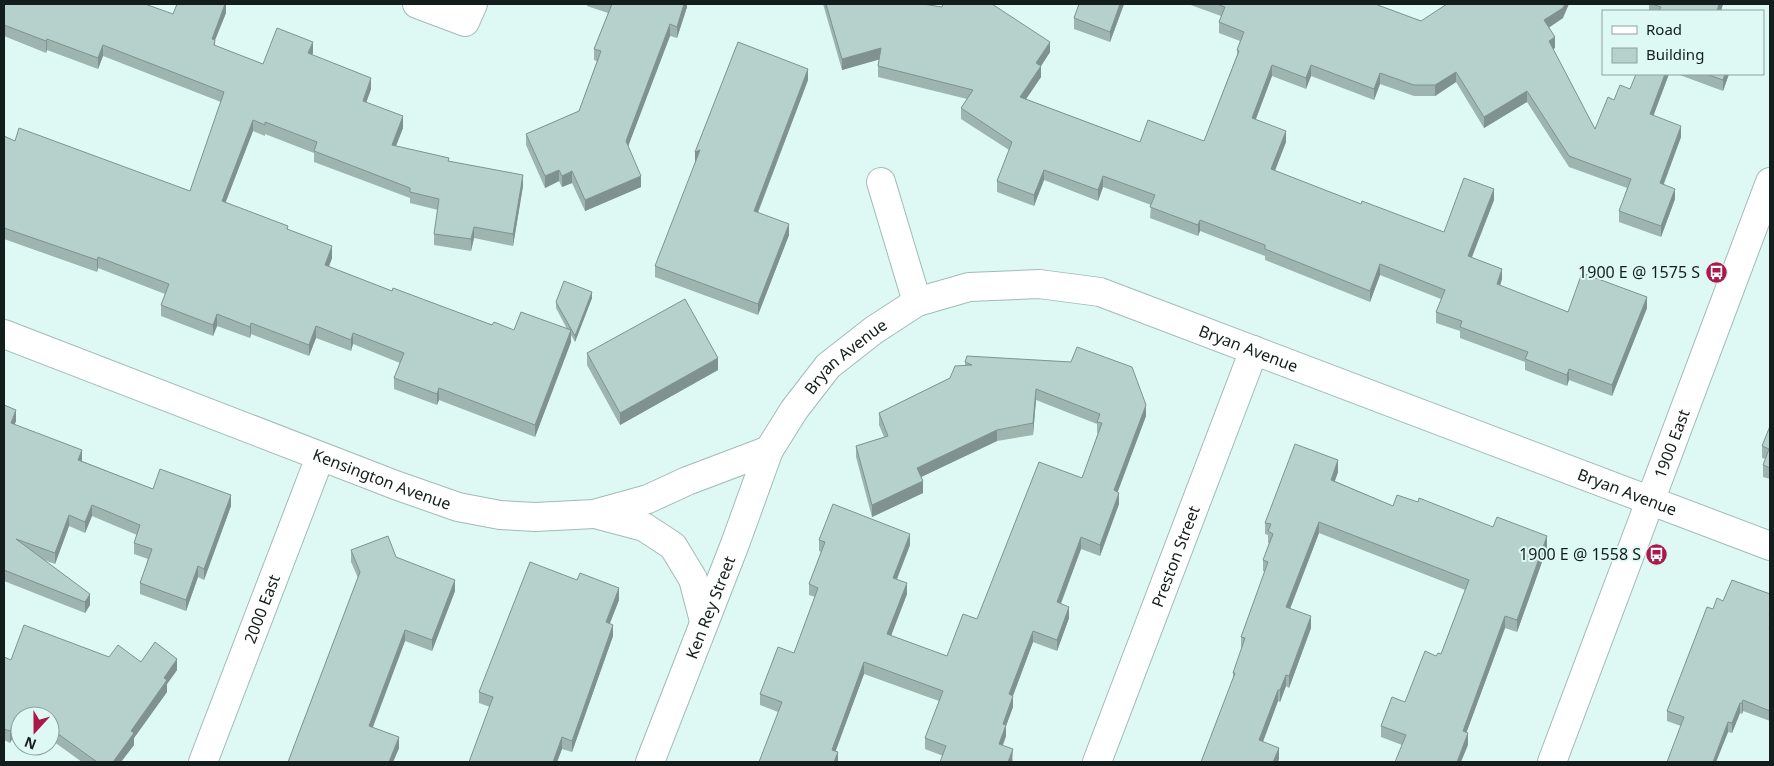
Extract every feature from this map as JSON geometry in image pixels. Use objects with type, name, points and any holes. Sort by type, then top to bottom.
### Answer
[{"type":"street","points":[[417,4],[469,13]]},
{"type":"street","points":[[881,182],[917,302]]},
{"type":"street","name":"1900 East","points":[[1552,762],[1770,182]]},
{"type":"street","name":"Bryan Avenue","points":[[769,450],[794,410],[828,366],[874,330],[917,302],[970,287],[1039,284],[1100,292],[1770,546]]},
{"type":"street","name":"Kensington Avenue","points":[[4,334],[320,457],[458,507],[500,515],[535,517],[594,514],[648,499],[686,481],[769,450]]},
{"type":"street","name":"Preston Street","points":[[1097,762],[1254,350]]},
{"type":"street","name":"Ken Rey Street","points":[[650,762],[735,544],[769,450]]},
{"type":"street","name":"2000 East","points":[[203,762],[320,457]]},
{"type":"street","points":[[594,514],[644,527],[673,546],[693,579],[704,621]]},
{"type":"building","points":[[4,4],[145,4],[173,14],[177,4],[225,4],[212,39],[215,40],[214,45],[263,64],[277,28],[313,42],[308,53],[371,78],[363,101],[403,116],[392,145],[449,158],[448,161],[523,175],[513,234],[474,227],[471,239],[434,234],[439,199],[410,192],[410,188],[314,151],[317,142],[265,122],[265,125],[253,120],[222,201],[288,226],[287,229],[332,246],[325,265],[392,291],[393,288],[492,325],[494,322],[514,330],[521,312],[571,330],[535,425],[439,388],[437,394],[394,378],[404,353],[353,333],[351,340],[316,326],[309,345],[251,323],[250,327],[217,314],[213,325],[161,305],[169,284],[98,257],[97,260],[4,228],[4,136],[15,141],[19,128],[190,191],[224,92],[103,45],[98,58],[4,25]]},
{"type":"building","points":[[612,4],[684,4],[677,27],[670,24],[626,141],[641,176],[585,200],[572,171],[562,176],[559,170],[545,176],[526,134],[579,111],[601,51],[594,49]]},
{"type":"building","points":[[826,4],[923,4],[942,7],[943,4],[992,4],[1050,42],[1036,63],[1041,66],[1020,97],[1140,142],[1148,120],[1204,141],[1239,51],[1237,50],[1244,32],[1219,22],[1225,7],[1217,4],[1375,4],[1421,21],[1447,4],[1565,4],[1563,8],[1544,20],[1555,37],[1549,41],[1595,129],[1608,97],[1614,100],[1620,85],[1630,89],[1636,75],[1665,75],[1650,114],[1681,126],[1660,183],[1675,189],[1661,226],[1619,211],[1631,179],[1569,156],[1527,91],[1484,117],[1456,72],[1435,85],[1414,85],[1380,73],[1374,89],[1311,65],[1306,78],[1272,65],[1252,118],[1286,131],[1271,169],[1361,204],[1362,201],[1444,232],[1464,178],[1494,189],[1468,256],[1502,269],[1497,284],[1568,312],[1582,273],[1647,297],[1612,385],[1569,369],[1567,375],[1525,359],[1528,352],[1460,327],[1462,321],[1436,312],[1445,290],[1380,264],[1370,291],[1265,249],[1265,245],[1200,220],[1198,225],[1150,207],[1155,195],[1103,176],[1098,190],[1044,170],[1034,195],[997,181],[1012,142],[961,108],[973,90],[878,66],[881,48],[842,59]]},
{"type":"building","points":[[1079,4],[1120,4],[1110,32],[1074,18]]},
{"type":"building","points":[[1652,4],[1719,4],[1717,10],[1660,10],[1661,7]]},
{"type":"building","points":[[738,42],[808,69],[754,211],[789,224],[758,304],[655,266],[700,150],[695,152]]},
{"type":"building","points":[[1709,75],[1725,75],[1723,80]]},
{"type":"building","points":[[564,281],[592,292],[575,336],[556,302]]},
{"type":"building","points":[[685,299],[718,358],[620,413],[587,353]]},
{"type":"building","points":[[1077,347],[1132,367],[1146,405],[1114,490],[1119,493],[1100,545],[1081,537],[1057,602],[1069,607],[1057,640],[1033,631],[1009,694],[1013,696],[1003,724],[1006,725],[999,744],[1013,749],[1008,762],[940,762],[946,746],[925,738],[943,691],[864,662],[832,750],[838,752],[834,762],[759,762],[782,702],[760,694],[778,647],[794,653],[818,588],[809,584],[825,542],[819,540],[833,504],[910,534],[893,578],[907,583],[887,634],[947,656],[963,614],[977,619],[1039,462],[1082,478],[1102,423],[1097,422],[1100,414],[1036,389],[1033,423],[997,430],[917,468],[923,481],[872,505],[856,446],[888,436],[879,413],[950,378],[955,366],[972,365],[965,362],[967,356],[1071,362]]},
{"type":"building","points":[[4,405],[16,410],[11,423],[82,450],[78,460],[153,489],[160,469],[231,495],[204,569],[198,566],[186,600],[140,583],[152,549],[134,543],[140,525],[92,505],[85,522],[69,515],[55,553],[16,539],[90,594],[85,602],[4,570]]},
{"type":"building","points":[[1770,426],[1770,468],[1763,465],[1769,449],[1762,446]]},
{"type":"building","points":[[1295,444],[1338,460],[1331,480],[1393,506],[1397,495],[1418,502],[1419,498],[1493,527],[1497,517],[1547,536],[1517,620],[1505,616],[1463,731],[1468,733],[1457,762],[1395,762],[1406,735],[1381,726],[1392,697],[1405,702],[1425,651],[1436,656],[1438,653],[1441,654],[1469,580],[1319,522],[1286,607],[1311,616],[1289,676],[1286,675],[1280,690],[1278,690],[1259,740],[1279,748],[1273,762],[1201,762],[1235,673],[1233,673],[1245,638],[1241,637],[1268,562],[1263,560],[1273,534],[1268,531],[1271,524],[1265,523]]},
{"type":"building","points":[[388,536],[396,557],[455,580],[432,640],[405,630],[369,726],[399,737],[389,762],[288,762],[360,572],[351,550]]},
{"type":"building","points":[[530,562],[577,580],[580,573],[619,588],[606,622],[613,625],[572,741],[562,737],[553,762],[469,762],[493,697],[479,692]]},
{"type":"building","points":[[1732,580],[1770,594],[1770,711],[1743,700],[1732,723],[1728,722],[1713,762],[1667,762],[1684,717],[1667,711],[1707,607],[1713,609],[1717,598],[1723,601]]},
{"type":"building","points":[[24,625],[109,657],[118,645],[141,662],[155,642],[177,659],[164,678],[167,680],[131,731],[134,733],[113,762],[97,762],[60,735],[60,706],[10,706],[10,731],[4,729],[4,657],[11,660]]},
{"type":"place","name":"1900 E @ 1575 S","points":[[1716,272]]},
{"type":"place","name":"1900 E @ 1558 S","points":[[1657,554]]}]
